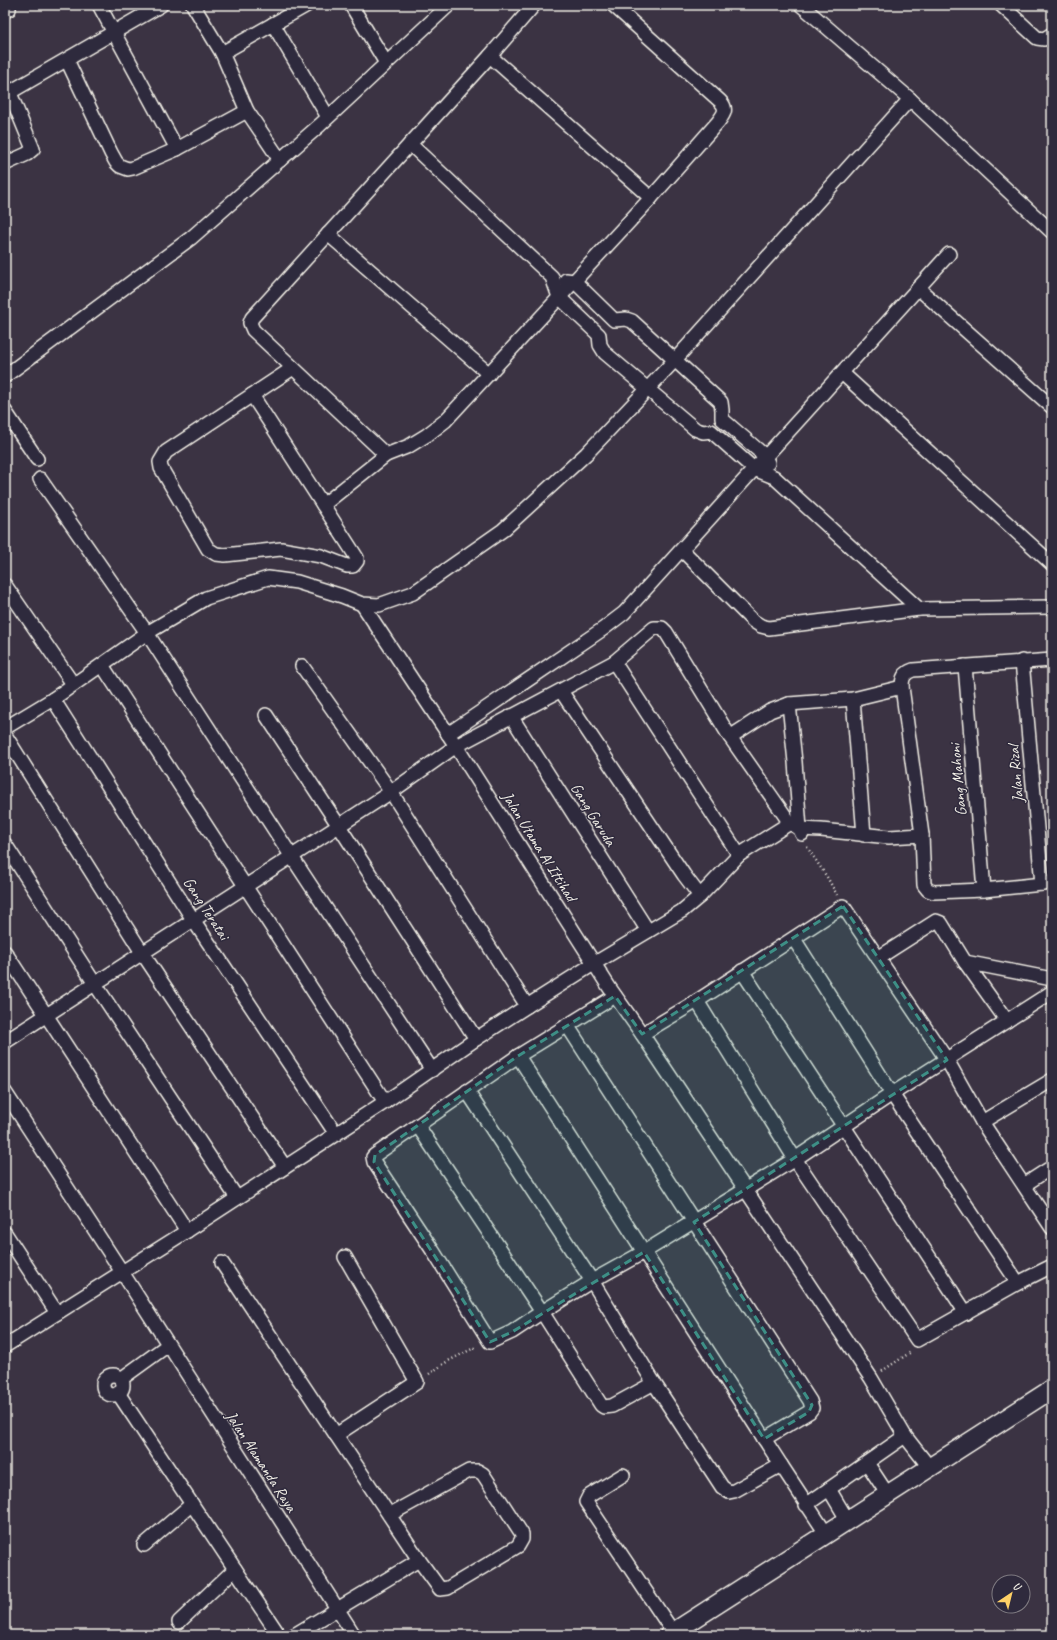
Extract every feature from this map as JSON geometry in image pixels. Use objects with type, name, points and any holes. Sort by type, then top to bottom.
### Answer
[{"type":"main road","points":[[671,1634],[1052,1389]]},
{"type":"street","points":[[5,11],[8,9],[9,5]]},
{"type":"street","points":[[99,5],[177,149]]},
{"type":"street","points":[[5,164],[31,152],[33,149],[7,94],[115,33],[161,5]]},
{"type":"street","points":[[193,5],[222,53],[247,111],[280,160]]},
{"type":"street","points":[[222,53],[307,5]]},
{"type":"street","points":[[351,5],[386,63]]},
{"type":"street","points":[[5,376],[191,238],[328,117],[448,5]]},
{"type":"street","points":[[386,455],[253,330],[250,323],[252,318],[490,56],[534,5]]},
{"type":"street","points":[[323,505],[386,455],[408,446],[427,435],[439,425],[489,374],[651,198],[724,115],[725,107],[613,5]]},
{"type":"street","points":[[801,5],[910,99],[1052,232]]},
{"type":"street","points":[[1001,5],[1037,38],[1044,39],[1052,34]]},
{"type":"street","points":[[273,24],[328,117]]},
{"type":"street","points":[[490,56],[651,198]]},
{"type":"street","points":[[67,60],[110,153],[120,166],[128,169],[177,149],[247,111]]},
{"type":"street","points":[[5,728],[53,699],[147,633],[206,598],[268,578],[297,582],[362,604],[379,605],[413,593],[502,530],[586,454],[674,361],[910,99]]},
{"type":"street","points":[[410,144],[552,277],[559,297],[599,335],[600,345],[605,353],[695,429],[703,432],[711,431],[722,419],[721,402],[674,361],[632,321],[626,319],[614,320],[599,335]]},
{"type":"street","points":[[328,234],[489,374]]},
{"type":"street","points":[[448,734],[619,617],[682,550],[765,456],[949,254]]},
{"type":"street","points":[[552,277],[574,281],[614,320]]},
{"type":"street","points":[[918,288],[1052,407]]},
{"type":"street","points":[[252,395],[356,558],[357,561],[353,566],[347,566],[321,556],[281,549],[225,555],[216,554],[208,549],[161,468],[160,462],[166,452],[252,395],[293,368]]},
{"type":"street","points":[[842,373],[1052,564]]},
{"type":"street","points":[[5,411],[37,459]]},
{"type":"street","points":[[722,419],[765,456],[774,478]]},
{"type":"street","points":[[711,431],[754,470],[774,478],[919,609]]},
{"type":"street","points":[[40,479],[147,633],[432,1070]]},
{"type":"street","points":[[682,550],[753,621],[769,628],[919,609],[1052,607]]},
{"type":"street","points":[[5,585],[73,684]]},
{"type":"street","name":"Jalan Utama Al Ittihad","points":[[362,604],[456,746],[596,967],[871,1378],[905,1436],[930,1468]]},
{"type":"street","points":[[5,1042],[246,888],[391,792],[456,746],[614,662],[650,630],[658,627],[662,628],[666,632],[730,737],[799,832]]},
{"type":"street","points":[[1047,884],[984,890],[934,892],[928,890],[924,885],[922,835],[902,680],[908,671],[1022,661],[1052,660]]},
{"type":"street","name":"Jalan Rizal","points":[[1022,661],[1047,884]]},
{"type":"street","points":[[614,662],[739,856]]},
{"type":"street","points":[[102,665],[385,1102]]},
{"type":"street","points":[[302,666],[391,792],[527,1006]]},
{"type":"street","name":"Gang Mahoni","points":[[965,666],[984,890]]},
{"type":"street","points":[[730,737],[770,711],[789,704],[853,699],[902,687]]},
{"type":"street","points":[[561,691],[684,875],[700,896]]},
{"type":"street","name":"Gang Teratai","points":[[53,699],[194,921],[336,1134]]},
{"type":"street","points":[[853,699],[864,835]]},
{"type":"street","points":[[789,704],[795,762],[799,832]]},
{"type":"street","points":[[266,715],[476,1039]]},
{"type":"street","name":"Gang Garuda","points":[[512,716],[648,931]]},
{"type":"street","points":[[5,735],[143,954],[285,1167]]},
{"type":"street","points":[[6,1344],[187,1231],[385,1102],[476,1039],[527,1006],[596,967],[648,931],[682,911],[700,896],[739,856],[799,832],[821,830],[889,837],[922,835]]},
{"type":"street","points":[[5,844],[237,1198]]},
{"type":"street","points":[[642,1034],[697,1001],[843,906],[947,1060],[982,1122],[1052,1228]]},
{"type":"street","points":[[878,958],[936,921],[941,923],[965,962],[1008,1021]]},
{"type":"street","points":[[794,939],[892,1094],[1018,1284]]},
{"type":"street","points":[[5,952],[187,1231]]},
{"type":"street","points":[[965,962],[1052,980]]},
{"type":"street","points":[[742,971],[966,1313]]},
{"type":"street","points":[[612,991],[567,1025],[518,1056],[375,1155],[374,1162],[433,1251],[490,1342],[512,1332],[592,1281],[644,1252],[746,1190],[844,1127],[892,1094],[1052,992]]},
{"type":"street","points":[[697,1001],[795,1159],[917,1340],[1052,1266]]},
{"type":"street","points":[[567,1025],[812,1405],[809,1412],[764,1439]]},
{"type":"street","points":[[518,1056],[806,1505],[827,1535]]},
{"type":"street","points":[[982,1122],[1052,1080]]},
{"type":"street","points":[[467,1091],[592,1281],[654,1383],[726,1491],[734,1491],[781,1465]]},
{"type":"street","name":"Jalan Alamanda Raya","points":[[5,1092],[143,1304],[354,1635]]},
{"type":"street","points":[[418,1126],[542,1312],[601,1405],[604,1407],[612,1406],[654,1383]]},
{"type":"street","points":[[1024,1185],[1052,1167]]},
{"type":"street","points":[[5,1233],[57,1313]]},
{"type":"street","points":[[336,1434],[417,1382],[344,1257]]},
{"type":"street","points":[[222,1263],[418,1560],[440,1589],[448,1588],[518,1546],[522,1539],[522,1534],[483,1474],[478,1471],[469,1471],[389,1515]]},
{"type":"street","points":[[121,1379],[168,1345]]},
{"type":"street","points":[[112,1374],[121,1379],[123,1384],[122,1390],[118,1393],[113,1395],[108,1394],[104,1390],[102,1385],[107,1376],[112,1374]]},
{"type":"street","points":[[118,1393],[279,1635]]},
{"type":"street","points":[[806,1505],[905,1436]]},
{"type":"street","points":[[866,1463],[888,1495]]},
{"type":"street","points":[[623,1475],[589,1496],[586,1502],[671,1634]]},
{"type":"street","points":[[829,1489],[848,1521]]},
{"type":"street","points":[[144,1545],[192,1504]]},
{"type":"street","points":[[294,1635],[418,1560]]},
{"type":"street","points":[[179,1622],[235,1569]]},
{"type":"path","points":[[799,832],[843,906]]},
{"type":"path","points":[[871,1378],[914,1349],[917,1345],[917,1340]]},
{"type":"path","points":[[417,1382],[448,1361],[467,1351],[490,1342]]},
{"type":"highlighted area","points":[[843,906],[947,1060],[694,1222],[812,1405],[809,1412],[764,1439],[644,1252],[512,1332],[490,1342],[374,1162],[375,1155],[518,1056],[615,996],[642,1034]]}]
